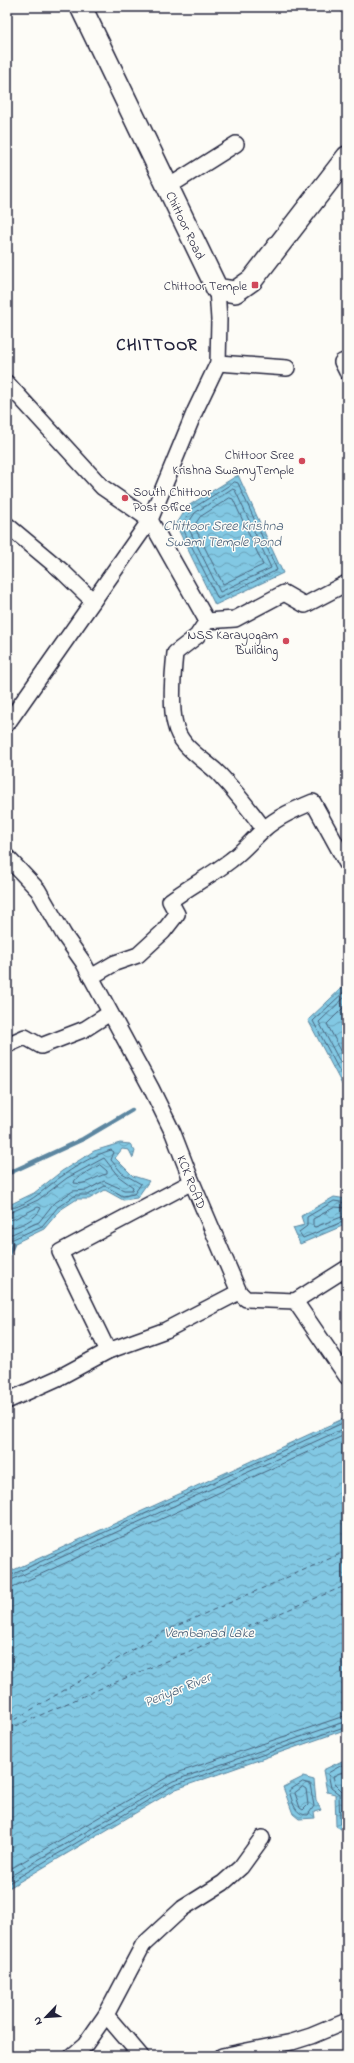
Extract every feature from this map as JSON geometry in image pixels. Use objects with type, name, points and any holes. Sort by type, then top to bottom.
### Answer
[{"type":"main road","name":"Chittoor Road","points":[[84,8],[217,289]]},
{"type":"main road","points":[[217,289],[235,292],[252,280],[347,158]]},
{"type":"street","points":[[168,187],[236,144]]},
{"type":"street","points":[[7,724],[150,520],[195,411],[218,363],[219,320],[217,289]]},
{"type":"street","points":[[347,360],[342,362],[347,372]]},
{"type":"street","points":[[218,363],[287,368]]},
{"type":"street","points":[[7,383],[102,488],[150,520],[207,621]]},
{"type":"street","points":[[7,525],[62,571],[93,601]]},
{"type":"street","points":[[207,621],[235,619],[284,593],[305,605],[347,583]]},
{"type":"street","points":[[207,621],[197,636],[175,653],[172,678],[175,724],[184,744],[218,773],[245,803],[264,829]]},
{"type":"street","points":[[91,977],[115,963],[138,955],[163,932],[177,914],[170,901],[230,860],[264,829],[289,812],[313,802],[347,864]]},
{"type":"street","name":"KCK ROAD","points":[[7,857],[38,890],[64,935],[83,962],[151,1088],[173,1133],[192,1182],[239,1292]]},
{"type":"street","points":[[7,1045],[25,1037],[41,1046],[85,1029],[110,1013]]},
{"type":"street","points":[[108,1351],[60,1252],[192,1182]]},
{"type":"street","points":[[7,1401],[58,1378],[108,1351],[166,1330],[239,1292],[246,1299],[295,1301],[347,1268]]},
{"type":"street","points":[[295,1301],[347,1377]]},
{"type":"street","points":[[72,2056],[84,2045],[106,2015],[143,1945],[183,1908],[223,1882],[241,1867],[262,1838]]},
{"type":"street","points":[[106,2015],[140,2056]]},
{"type":"street","points":[[222,2056],[298,2040],[347,2021]]},
{"type":"water","name":"Chittoor Sree Krishna Swami Temple Pond","points":[[238,475],[283,573],[215,605],[176,525],[188,506]]},
{"type":"water","points":[[347,983],[347,1094],[308,1020]]},
{"type":"water","points":[[120,1143],[130,1144],[135,1151],[133,1158],[129,1150],[122,1149],[115,1158],[133,1176],[149,1181],[137,1198],[123,1200],[105,1190],[89,1199],[77,1199],[60,1210],[44,1229],[13,1244],[7,1242],[7,1206],[34,1193],[62,1171],[94,1151]]},
{"type":"water","points":[[334,1197],[347,1199],[347,1224],[300,1244],[293,1228],[304,1225],[301,1216]]},
{"type":"water","name":"Vembanad Lake","points":[[347,1417],[347,1729],[176,1789],[7,1889],[7,1573]]},
{"type":"water","points":[[342,1761],[347,1761],[346,1832],[336,1826],[335,1794],[327,1792],[323,1770]]},
{"type":"water","points":[[303,1777],[314,1780],[316,1800],[321,1810],[314,1812],[315,1818],[299,1819],[293,1814],[283,1787]]},
{"type":"waterway","points":[[7,1174],[83,1139],[132,1110]]},
{"type":"waterway","points":[[7,1258],[13,1244]]},
{"type":"ferry route","points":[[7,1724],[163,1632],[347,1551]]},
{"type":"ferry route","points":[[7,1730],[97,1690],[347,1585]]},
{"type":"place","name":"Chittoor Temple","points":[[255,285]]},
{"type":"place","name":"Chittoor Sree Krishna SwamyTemple","points":[[302,461]]},
{"type":"place","name":"South Chittoor Post Office","points":[[125,498]]},
{"type":"place","name":"NSS Karayogam Building","points":[[286,641]]},
{"type":"district","name":"CHITTOOR","points":[[157,344]]},
{"type":"water label","name":"Periyar River","points":[[177,1689]]}]
